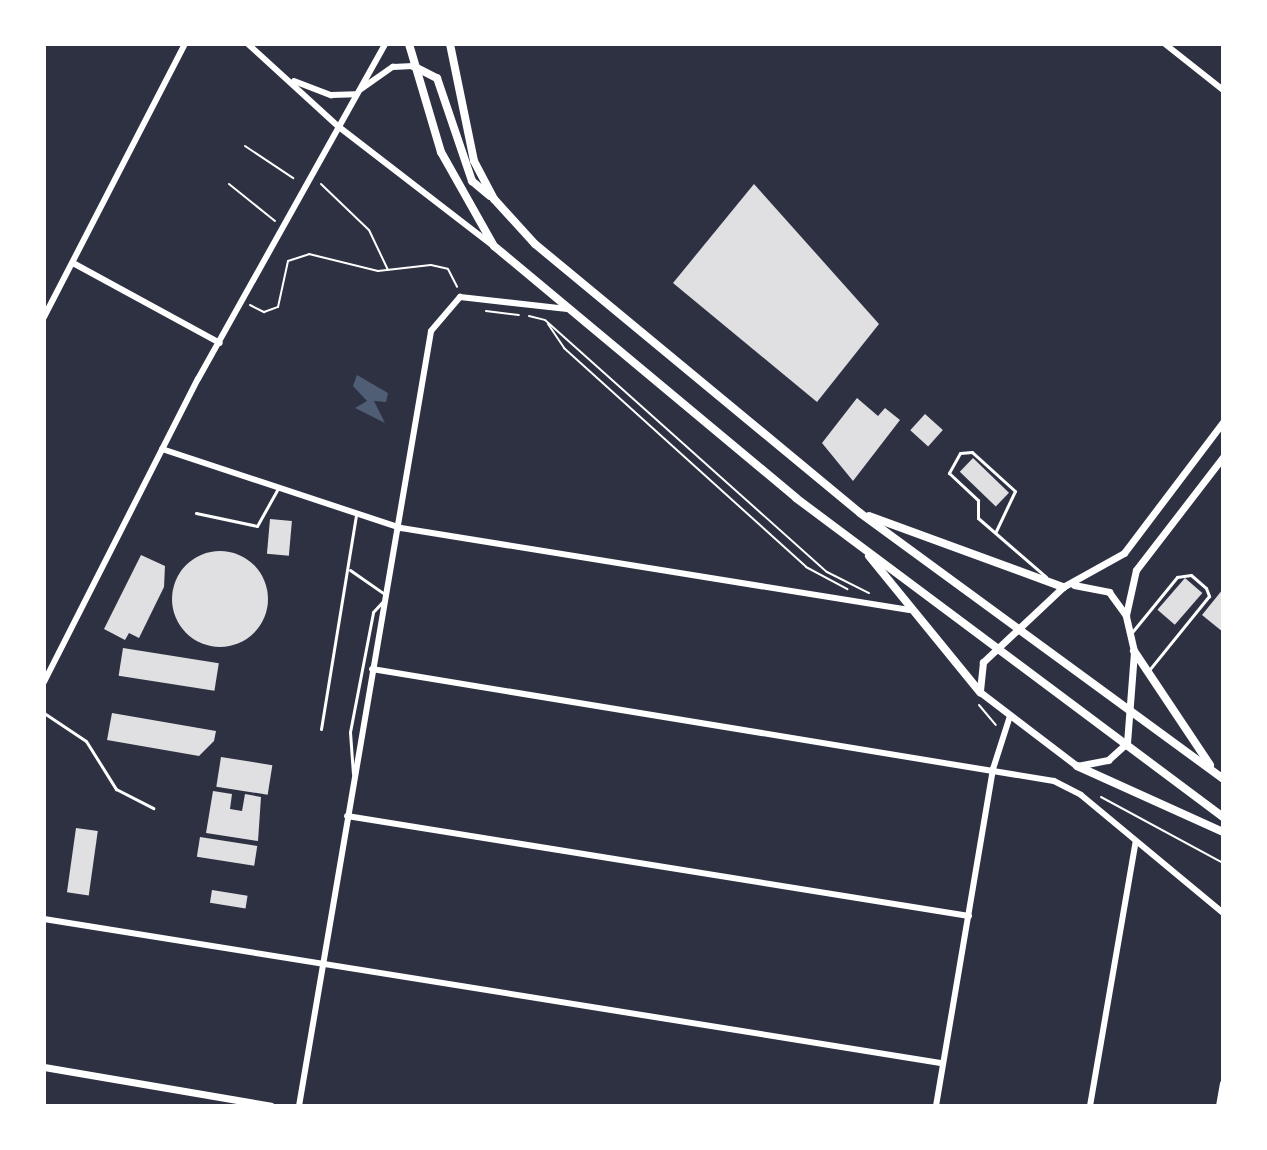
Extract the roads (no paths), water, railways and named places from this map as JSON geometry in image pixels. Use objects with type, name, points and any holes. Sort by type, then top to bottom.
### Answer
[{"type":"main road","points":[[409,44],[413,66],[441,152],[494,246],[567,309],[861,546],[1223,817]]},
{"type":"main road","points":[[450,44],[463,132],[494,199]]},
{"type":"main road","points":[[413,66],[437,78],[472,181],[568,274],[860,513],[1223,779]]},
{"type":"main road","points":[[860,513],[1063,587]]},
{"type":"main road","points":[[861,546],[909,610],[980,692]]},
{"type":"main road","points":[[1134,651],[1215,772]]},
{"type":"main road","points":[[1077,766],[1223,832]]},
{"type":"street","points":[[44,317],[185,44]]},
{"type":"street","points":[[248,44],[339,127],[494,246]]},
{"type":"street","points":[[44,682],[162,449],[385,44]]},
{"type":"street","points":[[1165,44],[1223,90]]},
{"type":"street","points":[[288,78],[331,95],[356,94],[393,67],[413,66]]},
{"type":"street","points":[[73,263],[220,343]]},
{"type":"street","points":[[299,1106],[353,774],[401,528],[431,331],[460,297],[567,309]]},
{"type":"street","points":[[1074,585],[1124,553],[1223,422]]},
{"type":"street","points":[[162,449],[356,516],[401,528],[889,603],[909,610]]},
{"type":"street","points":[[1126,615],[1109,592],[1074,585],[1063,587],[997,645],[983,662],[980,692],[1077,766],[1108,760],[1127,743],[1134,651],[1126,615],[1136,570],[1223,457]]},
{"type":"street","points":[[372,669],[993,769],[1068,787],[1223,913]]},
{"type":"street","points":[[936,1106],[993,769],[1010,716]]},
{"type":"street","points":[[347,816],[969,916]]},
{"type":"street","points":[[1090,1106],[1136,841]]},
{"type":"street","points":[[44,919],[941,1063]]},
{"type":"street","points":[[44,1067],[271,1106]]},
{"type":"street","points":[[1219,1106],[1223,1083]]},
{"type":"lane","points":[[996,531],[1015,491],[972,452],[960,453],[949,473],[978,500],[978,518],[1049,580]]},
{"type":"lane","points":[[196,513],[257,526],[279,487]]},
{"type":"lane","points":[[321,729],[350,570],[356,516]]},
{"type":"lane","points":[[350,570],[387,597],[373,612],[350,732],[353,774]]},
{"type":"lane","points":[[1130,634],[1177,577],[1191,575],[1206,588],[1209,596],[1149,670]]},
{"type":"lane","points":[[44,713],[86,741],[116,789],[153,808]]},
{"type":"water","points":[[357,375],[388,393],[386,402],[374,401],[385,423],[355,408],[367,401],[353,386]]}]
